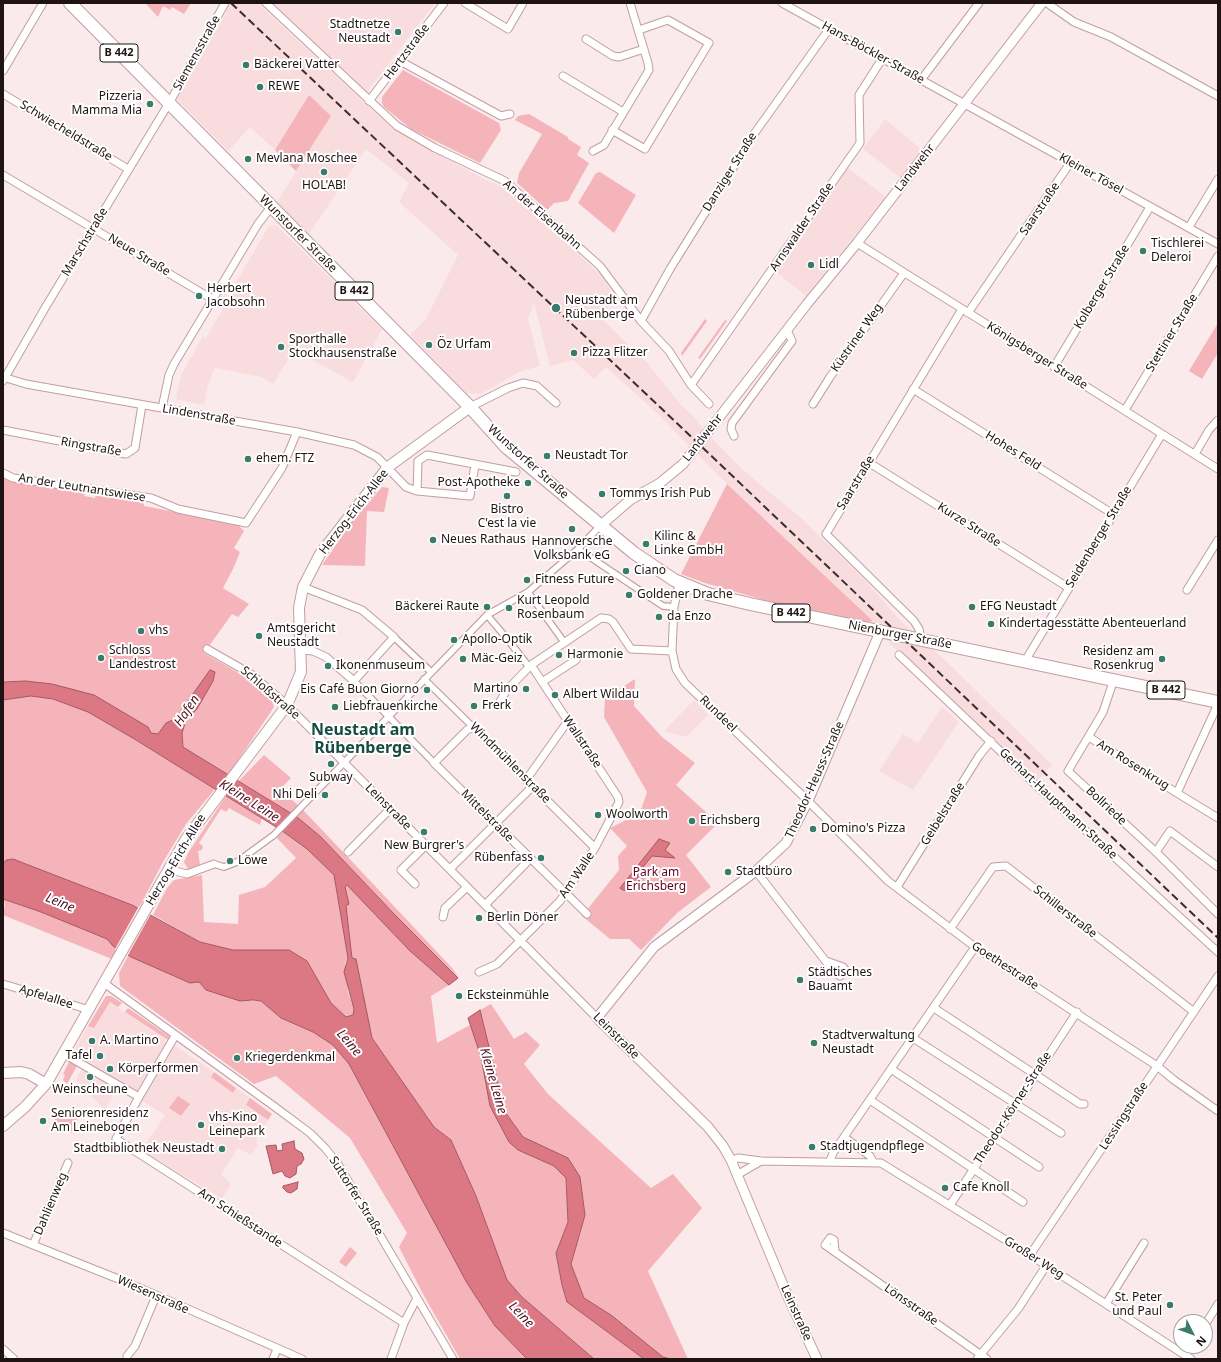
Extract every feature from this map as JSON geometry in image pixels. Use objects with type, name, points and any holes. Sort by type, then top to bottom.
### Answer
[{"type":"main road","name":"Wunstorfer Straße","points":[[70,3],[514,454],[600,526]]},
{"type":"main road","name":"Herzog-Erich-Allee","points":[[3,1126],[26,1107],[46,1084],[186,839],[218,794],[236,773],[287,705],[300,672],[298,628],[302,587],[320,554],[354,509],[388,468],[470,408]]},
{"type":"main road","name":"Nienburger Straße","points":[[600,526],[649,564],[679,583],[729,599],[1218,703]]},
{"type":"main road","points":[[3,1073],[21,1072],[29,1074],[46,1084]]},
{"type":"street","points":[[3,71],[43,3]]},
{"type":"street","name":"Siemensstraße","points":[[169,104],[225,3]]},
{"type":"street","name":"An der Eisenbahn","points":[[266,3],[396,126],[435,148],[510,184],[603,269],[641,321],[666,347],[691,385],[709,404]]},
{"type":"street","name":"Hertzstraße","points":[[369,101],[444,3]]},
{"type":"street","points":[[465,3],[508,29],[523,3]]},
{"type":"street","points":[[593,151],[604,145],[649,70],[639,30],[630,3]]},
{"type":"street","name":"Hans-Böckler-Straße","points":[[782,3],[965,103]]},
{"type":"street","points":[[921,80],[980,3]]},
{"type":"street","name":"Landwehr","points":[[600,526],[630,500],[675,473],[692,453],[787,330],[857,243],[1042,3]]},
{"type":"street","points":[[1047,3],[1074,22],[1111,37],[1218,96]]},
{"type":"street","points":[[612,130],[645,150],[709,43],[668,20],[639,30]]},
{"type":"street","name":"Danziger Straße","points":[[641,321],[670,269],[754,134],[829,29]]},
{"type":"street","points":[[586,39],[613,56],[619,57],[644,49]]},
{"type":"street","name":"Arnswalder Straße","points":[[691,385],[860,143],[858,95],[882,58]]},
{"type":"street","points":[[400,61],[501,116],[510,114]]},
{"type":"street","points":[[563,76],[623,112]]},
{"type":"street","name":"Schwiecheldstraße","points":[[3,94],[128,169]]},
{"type":"street","name":"Kleiner Tösel","points":[[965,103],[1070,163],[1218,244]]},
{"type":"street","name":"Marschstraße","points":[[4,379],[128,169],[169,104]]},
{"type":"street","name":"Saarstraße","points":[[921,639],[919,629],[914,621],[826,534],[913,389],[965,311],[1070,163]]},
{"type":"street","name":"Neue Straße","points":[[3,175],[212,299]]},
{"type":"street","points":[[1189,227],[1218,179]]},
{"type":"street","points":[[162,408],[169,375],[174,364],[212,299],[263,217],[271,207]]},
{"type":"street","name":"Kolberger Straße","points":[[1054,366],[1150,207]]},
{"type":"street","name":"Königsberger Straße","points":[[857,243],[1218,469]]},
{"type":"street","name":"Stettiner Straße","points":[[1125,410],[1218,256]]},
{"type":"street","name":"Küstriner Weg","points":[[813,404],[830,377],[904,273]]},
{"type":"street","name":"Landwehr","points":[[734,436],[730,429],[732,423],[792,340],[787,330]]},
{"type":"street","name":"Lindenstraße","points":[[4,379],[297,432],[359,447],[372,453],[406,487],[417,491]]},
{"type":"street","points":[[470,408],[508,388],[523,383],[537,386],[556,403]]},
{"type":"street","name":"Hohes Feld","points":[[913,389],[1113,514]]},
{"type":"street","name":"Ringstraße","points":[[3,430],[126,454],[135,448],[142,405]]},
{"type":"street","points":[[1195,454],[1209,430],[1218,420]]},
{"type":"street","name":"An der Leutnantswiese","points":[[3,473],[13,478],[151,498],[178,508],[246,523],[282,468],[297,432]]},
{"type":"street","name":"Seidenberger Straße","points":[[1025,661],[1162,434]]},
{"type":"street","points":[[475,465],[470,496],[417,491],[418,461],[427,455],[516,472]]},
{"type":"street","name":"Kurze Straße","points":[[868,462],[1069,588]]},
{"type":"street","points":[[169,868],[187,874],[214,864],[224,867],[237,862],[278,831],[487,614],[528,592],[578,549],[600,526]]},
{"type":"street","points":[[1187,590],[1218,540]]},
{"type":"street","points":[[578,549],[664,606],[674,607]]},
{"type":"street","name":"Rundeel","points":[[679,583],[674,607],[672,651],[676,668],[685,682],[808,801]]},
{"type":"street","points":[[302,587],[362,610],[432,672]]},
{"type":"street","points":[[528,592],[564,642]]},
{"type":"street","name":"Wallstraße","points":[[487,614],[542,682],[619,799]]},
{"type":"street","points":[[498,705],[506,691],[530,666],[601,618],[609,618],[613,622],[631,649],[672,651]]},
{"type":"street","name":"Theodor-Heuss-Straße","points":[[597,1018],[654,947],[756,871],[786,843],[808,801],[880,632]]},
{"type":"street","points":[[300,650],[313,651],[326,657],[354,681],[394,637]]},
{"type":"street","name":"Schloßstraße","points":[[207,649],[251,674],[287,705],[344,762]]},
{"type":"street","name":"Gerhart-Hauptmann-Straße","points":[[899,655],[1045,794],[1218,952]]},
{"type":"street","points":[[542,682],[576,660]]},
{"type":"street","name":"Windmühlenstraße","points":[[424,679],[595,848]]},
{"type":"street","name":"Bollriede","points":[[1114,680],[1103,712],[1068,771],[1156,852],[1218,914]]},
{"type":"street","name":"Mittelstraße","points":[[354,681],[434,763],[587,914]]},
{"type":"street","name":"Am Rosenkrug","points":[[1177,793],[1218,703]]},
{"type":"street","points":[[526,780],[568,721]]},
{"type":"street","points":[[434,763],[467,730],[473,727]]},
{"type":"street","name":"Am Rosenkrug","points":[[1089,737],[1218,818]]},
{"type":"street","name":"Geibelstraße","points":[[897,887],[979,756],[991,742]]},
{"type":"street","name":"Leinstraße","points":[[344,762],[597,1018],[708,1127],[724,1146],[788,1297],[818,1359]]},
{"type":"street","points":[[450,869],[533,786]]},
{"type":"street","name":"Am Walle","points":[[479,972],[497,964],[560,901],[595,848],[619,802],[619,799]]},
{"type":"street","name":"Goethestraße","points":[[808,801],[888,881],[950,929],[975,947],[1077,1012],[1157,1066],[1218,1111]]},
{"type":"street","points":[[348,852],[390,809]]},
{"type":"street","points":[[1156,852],[1170,831],[1218,867]]},
{"type":"street","points":[[415,884],[401,870],[426,845]]},
{"type":"street","points":[[485,905],[530,859]]},
{"type":"street","name":"Schillerstraße","points":[[950,929],[993,868],[1006,866],[1194,1012]]},
{"type":"street","points":[[756,871],[826,962]]},
{"type":"street","points":[[443,917],[445,908],[467,886]]},
{"type":"street","points":[[830,1161],[844,1137],[975,947]]},
{"type":"street","name":"Lessingstraße","points":[[1030,1256],[1218,976]]},
{"type":"street","name":"Suttorfer Straße","points":[[104,983],[310,1133],[325,1148],[338,1164],[453,1359]]},
{"type":"street","name":"Apfelallee","points":[[3,984],[83,1008],[88,1011]]},
{"type":"street","points":[[934,1008],[1080,1104],[1084,1104]]},
{"type":"street","name":"Theodor-Körner-Straße","points":[[950,1205],[1015,1104],[1077,1012]]},
{"type":"street","points":[[64,1054],[139,1097],[175,1036]]},
{"type":"street","points":[[913,1038],[1061,1133]]},
{"type":"street","points":[[891,1069],[1039,1167]]},
{"type":"street","name":"Am Schießstande","points":[[139,1097],[116,1139],[404,1323]]},
{"type":"street","points":[[870,1100],[1024,1202]]},
{"type":"street","name":"Großer Weg","points":[[844,1137],[870,1156],[874,1162]]},
{"type":"street","name":"Großer Weg","points":[[731,1160],[738,1158],[761,1161],[874,1162],[888,1166],[1189,1357]]},
{"type":"street","points":[[737,1175],[761,1161]]},
{"type":"street","name":"Dahlienweg","points":[[33,1245],[68,1164]]},
{"type":"street","name":"Wiesenstraße","points":[[3,1233],[156,1296],[302,1359]]},
{"type":"street","points":[[1106,1304],[1144,1243]]},
{"type":"street","name":"Lönsstraße","points":[[835,1251],[981,1358]]},
{"type":"street","points":[[981,1358],[1018,1309],[1046,1266]]},
{"type":"street","points":[[127,1356],[135,1346],[156,1296]]},
{"type":"street","points":[[391,1359],[404,1323],[417,1298]]},
{"type":"street","points":[[1212,1314],[1218,1304]]},
{"type":"street","points":[[3,1349],[14,1359]]},
{"type":"street","points":[[273,1359],[277,1349]]},
{"type":"shaded area","points":[[218,3],[260,3],[265,10],[392,128],[484,179],[508,189],[604,278],[616,301],[598,315],[649,365],[681,405],[696,419],[703,429],[743,470],[802,519],[863,578],[899,619],[951,666],[1052,765],[1036,782],[890,644],[873,621],[727,484],[657,413],[606,367],[594,379],[573,360],[550,366],[534,302],[528,318],[540,366],[519,372],[481,394],[467,393],[410,335],[426,319],[458,255],[399,202],[409,183],[366,149],[309,234],[277,202],[331,116],[309,96],[275,150],[250,127],[228,151],[177,99],[227,12]]},
{"type":"shaded area","points":[[273,3],[435,3],[367,92]]},
{"type":"shaded area","points":[[885,119],[923,151],[901,178],[863,149]]},
{"type":"shaded area","points":[[848,168],[886,197],[806,296],[775,271]]},
{"type":"shaded area","points":[[276,225],[382,329],[353,382],[294,350],[273,384],[262,377],[215,368],[208,384],[204,405],[176,399],[181,375],[203,336],[206,338],[230,297],[228,296],[269,226]]},
{"type":"shaded area","points":[[694,700],[708,715],[686,737],[664,731]]},
{"type":"shaded area","points":[[942,707],[959,722],[913,790],[879,771],[903,734],[918,743]]},
{"type":"shaded area","points":[[110,1002],[214,1072],[211,1076],[233,1093],[236,1088],[250,1098],[246,1106],[268,1120],[256,1138],[258,1146],[251,1155],[238,1148],[221,1174],[231,1184],[222,1199],[142,1150],[165,1115],[118,1086],[105,1110],[76,1080],[83,1066],[70,1058],[88,1026],[94,1028]]},
{"type":"green space","points":[[145,3],[191,3],[184,14],[172,7],[170,10],[163,6],[158,17]]},
{"type":"green space","points":[[403,70],[499,123],[501,130],[480,163],[411,129],[384,107],[382,97]]},
{"type":"green space","points":[[309,95],[331,116],[296,171],[275,150]]},
{"type":"green space","points":[[529,114],[568,137],[568,139],[581,147],[577,155],[589,163],[568,201],[554,203],[547,210],[517,183],[519,173],[542,134],[515,120],[518,116]]},
{"type":"green space","points":[[600,172],[636,195],[614,233],[578,203],[596,173]]},
{"type":"green space","points":[[705,319],[707,321],[682,356],[681,353]]},
{"type":"green space","points":[[725,320],[727,321],[700,359],[698,358]]},
{"type":"green space","points":[[1218,323],[1218,353],[1202,379],[1189,371]]},
{"type":"green space","points":[[3,476],[85,492],[84,496],[95,498],[96,492],[144,501],[144,506],[237,524],[244,531],[234,548],[240,552],[223,588],[249,604],[238,617],[232,614],[204,653],[247,678],[271,698],[274,707],[228,775],[183,747],[182,733],[166,723],[158,734],[153,734],[52,684],[3,681]]},
{"type":"green space","points":[[727,484],[873,621],[868,622],[771,602],[705,583],[681,574]]},
{"type":"green space","points":[[382,487],[389,488],[384,512],[367,511],[365,566],[322,565],[350,525]]},
{"type":"green space","name":"Park am Erichsberg","points":[[635,679],[634,706],[662,737],[695,763],[676,785],[718,823],[686,855],[711,887],[677,913],[641,950],[629,939],[610,939],[582,916],[619,870],[618,856],[627,846],[610,828],[640,813],[647,792],[604,717],[605,698]]},
{"type":"green space","points":[[31,696],[53,699],[88,712],[215,789],[186,824],[163,862],[139,908],[13,859],[6,860],[3,864],[3,700]]},
{"type":"green space","points":[[264,755],[291,778],[280,789],[302,809],[345,854],[453,969],[459,978],[396,916],[321,837],[297,817],[239,781]]},
{"type":"green space","points":[[226,796],[262,818],[260,825],[229,808],[226,812],[221,809],[199,843],[203,846],[202,850],[198,851],[200,865],[188,869],[184,862],[188,853]]},
{"type":"green space","points":[[281,830],[307,849],[334,875],[348,958],[345,963],[348,992],[354,1009],[353,1015],[346,1017],[331,1003],[307,961],[289,950],[233,950],[200,942],[153,915],[167,888],[174,880],[202,875],[204,922],[238,924],[239,895],[265,887],[296,858],[275,836]]},
{"type":"green space","points":[[347,885],[410,951],[449,985],[431,996],[437,1043],[470,1025],[481,1057],[490,1106],[518,1150],[554,1166],[566,1178],[568,1222],[556,1253],[567,1302],[644,1359],[594,1359],[522,1297],[507,1280],[476,1196],[451,1140],[434,1127],[372,1038],[352,958],[346,906],[345,887]]},
{"type":"green space","points":[[3,899],[41,912],[107,939],[118,949],[112,959],[3,915],[5,904]]},
{"type":"green space","points":[[128,956],[199,982],[206,990],[247,1001],[261,1001],[281,1018],[313,1032],[333,1045],[349,1064],[467,1283],[495,1326],[527,1359],[460,1359],[424,1296],[399,1247],[407,1233],[350,1138],[276,1076],[254,1084],[120,986],[119,973]]},
{"type":"green space","points":[[106,996],[111,996],[122,1003],[118,1007],[110,1002],[94,1028],[88,1026]]},
{"type":"green space","points":[[491,1004],[514,1039],[526,1032],[540,1045],[524,1064],[548,1094],[651,1188],[673,1174],[702,1208],[648,1271],[688,1359],[671,1359],[663,1357],[611,1315],[584,1298],[571,1264],[585,1215],[580,1177],[542,1147],[523,1137],[505,1112],[480,1010]]},
{"type":"green space","points":[[128,1008],[170,1037],[168,1040],[125,1012]]},
{"type":"green space","points":[[70,1060],[78,1064],[67,1084],[63,1080],[65,1075],[63,1074]]},
{"type":"green space","points":[[214,1072],[236,1088],[233,1093],[211,1077]]},
{"type":"green space","points":[[178,1096],[190,1104],[181,1116],[169,1108]]},
{"type":"green space","points":[[250,1098],[272,1114],[268,1120],[246,1105]]},
{"type":"green space","points":[[65,1108],[77,1119],[71,1133],[51,1124]]},
{"type":"green space","points":[[350,1247],[357,1253],[346,1267],[339,1262]]},
{"type":"water","points":[[210,670],[215,672],[213,681],[197,709],[186,720],[182,733],[183,747],[297,817],[321,837],[396,916],[458,978],[449,985],[410,951],[347,885],[345,887],[349,904],[346,906],[352,958],[356,959],[372,1038],[434,1127],[451,1140],[476,1196],[507,1280],[522,1297],[594,1359],[527,1359],[495,1326],[467,1283],[349,1064],[333,1045],[313,1032],[281,1018],[261,1001],[240,1001],[206,990],[199,982],[190,983],[131,957],[113,946],[107,939],[41,912],[3,899],[3,864],[6,860],[13,859],[132,905],[200,942],[233,950],[289,950],[307,961],[331,1003],[346,1017],[353,1015],[354,1009],[344,972],[348,958],[334,875],[307,849],[281,830],[88,712],[53,699],[31,696],[3,700],[3,682],[26,681],[52,684],[94,695],[148,727],[151,733],[158,734],[166,723],[175,719]]},
{"type":"water","points":[[659,839],[670,843],[665,850],[675,858],[652,856],[639,872],[637,881],[628,891],[620,888]]},
{"type":"water","name":"Kleine Leine","points":[[480,1010],[505,1112],[523,1137],[568,1158],[580,1177],[585,1215],[571,1264],[584,1298],[611,1315],[663,1357],[671,1359],[644,1359],[567,1302],[556,1253],[568,1222],[566,1178],[554,1166],[518,1150],[509,1142],[490,1106],[481,1057],[468,1018]]},
{"type":"water","points":[[294,1141],[295,1149],[302,1153],[304,1159],[301,1164],[297,1166],[296,1174],[290,1178],[285,1176],[282,1171],[273,1174],[266,1146],[276,1145],[277,1151],[283,1150],[282,1144]]},
{"type":"water","points":[[298,1182],[297,1189],[291,1193],[287,1192],[283,1188],[283,1186]]},
{"type":"pier","points":[[139,906],[152,912],[127,957],[115,949]]},
{"type":"railway","points":[[231,3],[661,408],[1218,938]]},
{"type":"place","name":"Stadtnetze Neustadt","points":[[398,32]]},
{"type":"place","name":"Bäckerei Vatter","points":[[246,65]]},
{"type":"place","name":"REWE","points":[[260,87]]},
{"type":"place","name":"Pizzeria Mamma Mia","points":[[150,104]]},
{"type":"place","name":"Mevlana Moschee","points":[[248,159]]},
{"type":"place","name":"HOL'AB!","points":[[324,172]]},
{"type":"place","name":"Tischlerei Deleroi","points":[[1143,251]]},
{"type":"place","name":"Lidl","points":[[811,265]]},
{"type":"place","name":"Herbert Jacobsohn","points":[[199,296]]},
{"type":"place","name":"Neustadt am Rübenberge","points":[[556,308]]},
{"type":"place","name":"Öz Urfam","points":[[429,345]]},
{"type":"place","name":"Sporthalle Stockhausenstraße","points":[[281,347]]},
{"type":"place","name":"Pizza Flitzer","points":[[574,353]]},
{"type":"place","name":"Neustadt Tor","points":[[547,456]]},
{"type":"place","name":"ehem. FTZ","points":[[248,459]]},
{"type":"place","name":"Post-Apotheke","points":[[528,483]]},
{"type":"place","name":"Tommys Irish Pub","points":[[602,494]]},
{"type":"place","name":"Bistro C'est la vie","points":[[507,496]]},
{"type":"place","name":"Hannoversche Volksbank eG","points":[[572,529]]},
{"type":"place","name":"Neues Rathaus","points":[[433,540]]},
{"type":"place","name":"Kilinc & Linke GmbH","points":[[646,544]]},
{"type":"place","name":"Ciano","points":[[626,571]]},
{"type":"place","name":"Fitness Future","points":[[527,580]]},
{"type":"place","name":"Goldener Drache","points":[[629,595]]},
{"type":"place","name":"Bäckerei Raute","points":[[487,607]]},
{"type":"place","name":"EFG Neustadt","points":[[972,607]]},
{"type":"place","name":"Kurt Leopold Rosenbaum","points":[[509,608]]},
{"type":"place","name":"da Enzo","points":[[659,617]]},
{"type":"place","name":"Kindertagesstätte Abenteuerland","points":[[991,624]]},
{"type":"place","name":"vhs","points":[[141,631]]},
{"type":"place","name":"Amtsgericht Neustadt","points":[[259,636]]},
{"type":"place","name":"Apollo-Optik","points":[[454,640]]},
{"type":"place","name":"Harmonie","points":[[559,655]]},
{"type":"place","name":"Schloss Landestrost","points":[[101,658]]},
{"type":"place","name":"Mäc-Geiz","points":[[463,659]]},
{"type":"place","name":"Residenz am Rosenkrug","points":[[1162,659]]},
{"type":"place","name":"Ikonenmuseum","points":[[328,666]]},
{"type":"place","name":"Martino","points":[[526,689]]},
{"type":"place","name":"Eis Café Buon Giorno","points":[[427,690]]},
{"type":"place","name":"Albert Wildau","points":[[555,695]]},
{"type":"place","name":"Frerk","points":[[474,706]]},
{"type":"place","name":"Liebfrauenkirche","points":[[335,707]]},
{"type":"place","name":"Subway","points":[[331,764]]},
{"type":"place","name":"Nhi Deli","points":[[325,795]]},
{"type":"place","name":"Woolworth","points":[[598,815]]},
{"type":"place","name":"Erichsberg","points":[[692,821]]},
{"type":"place","name":"Domino's Pizza","points":[[813,829]]},
{"type":"place","name":"New Burgrer's","points":[[424,832]]},
{"type":"place","name":"Rübenfass","points":[[541,858]]},
{"type":"place","name":"Löwe","points":[[230,861]]},
{"type":"place","name":"Stadtbüro","points":[[728,872]]},
{"type":"place","name":"Berlin Döner","points":[[479,918]]},
{"type":"place","name":"Städtisches Bauamt","points":[[800,980]]},
{"type":"place","name":"Ecksteinmühle","points":[[459,996]]},
{"type":"place","name":"A. Martino","points":[[92,1041]]},
{"type":"place","name":"Stadtverwaltung Neustadt","points":[[814,1043]]},
{"type":"place","name":"Tafel","points":[[100,1056]]},
{"type":"place","name":"Kriegerdenkmal","points":[[237,1058]]},
{"type":"place","name":"Körperformen","points":[[110,1069]]},
{"type":"place","name":"Weinscheune","points":[[90,1077]]},
{"type":"place","name":"Seniorenresidenz Am Leinebogen","points":[[43,1121]]},
{"type":"place","name":"vhs-Kino Leinepark","points":[[201,1125]]},
{"type":"place","name":"Stadtjugendpflege","points":[[812,1147]]},
{"type":"place","name":"Stadtbibliothek Neustadt","points":[[222,1149]]},
{"type":"place","name":"Cafe Knoll","points":[[945,1188]]},
{"type":"place","name":"St. Peter und Paul","points":[[1170,1305]]},
{"type":"district","name":"Neustadt am Rübenberge","points":[[363,739]]},
{"type":"water label","name":"Hafen","points":[[187,711]]},
{"type":"water label","name":"Leine","points":[[60,903]]},
{"type":"water label","name":"Leine","points":[[349,1043]]},
{"type":"water label","name":"Leine","points":[[521,1315]]}]
